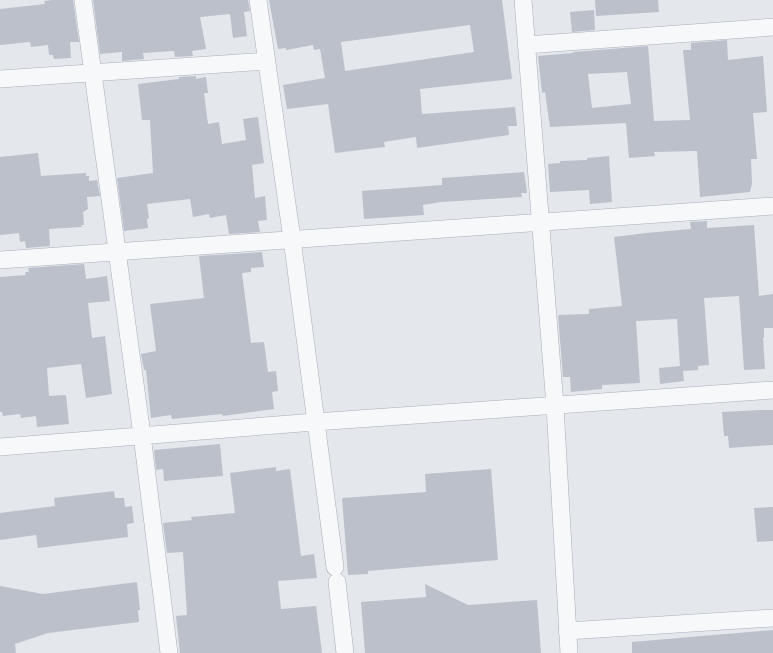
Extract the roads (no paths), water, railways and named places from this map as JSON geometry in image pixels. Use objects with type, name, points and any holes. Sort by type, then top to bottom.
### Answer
[{"type":"street","points":[[83,0],[94,72],[116,251],[142,435],[169,653]]},
{"type":"street","points":[[258,0],[292,240],[345,653]]},
{"type":"street","points":[[523,0],[554,406],[569,653]]},
{"type":"street","points":[[526,45],[773,27]]},
{"type":"street","points":[[0,79],[266,60]]},
{"type":"street","points":[[0,260],[540,221],[773,206]]},
{"type":"street","points":[[0,447],[315,422],[773,390]]},
{"type":"street","points":[[567,631],[773,618]]}]
